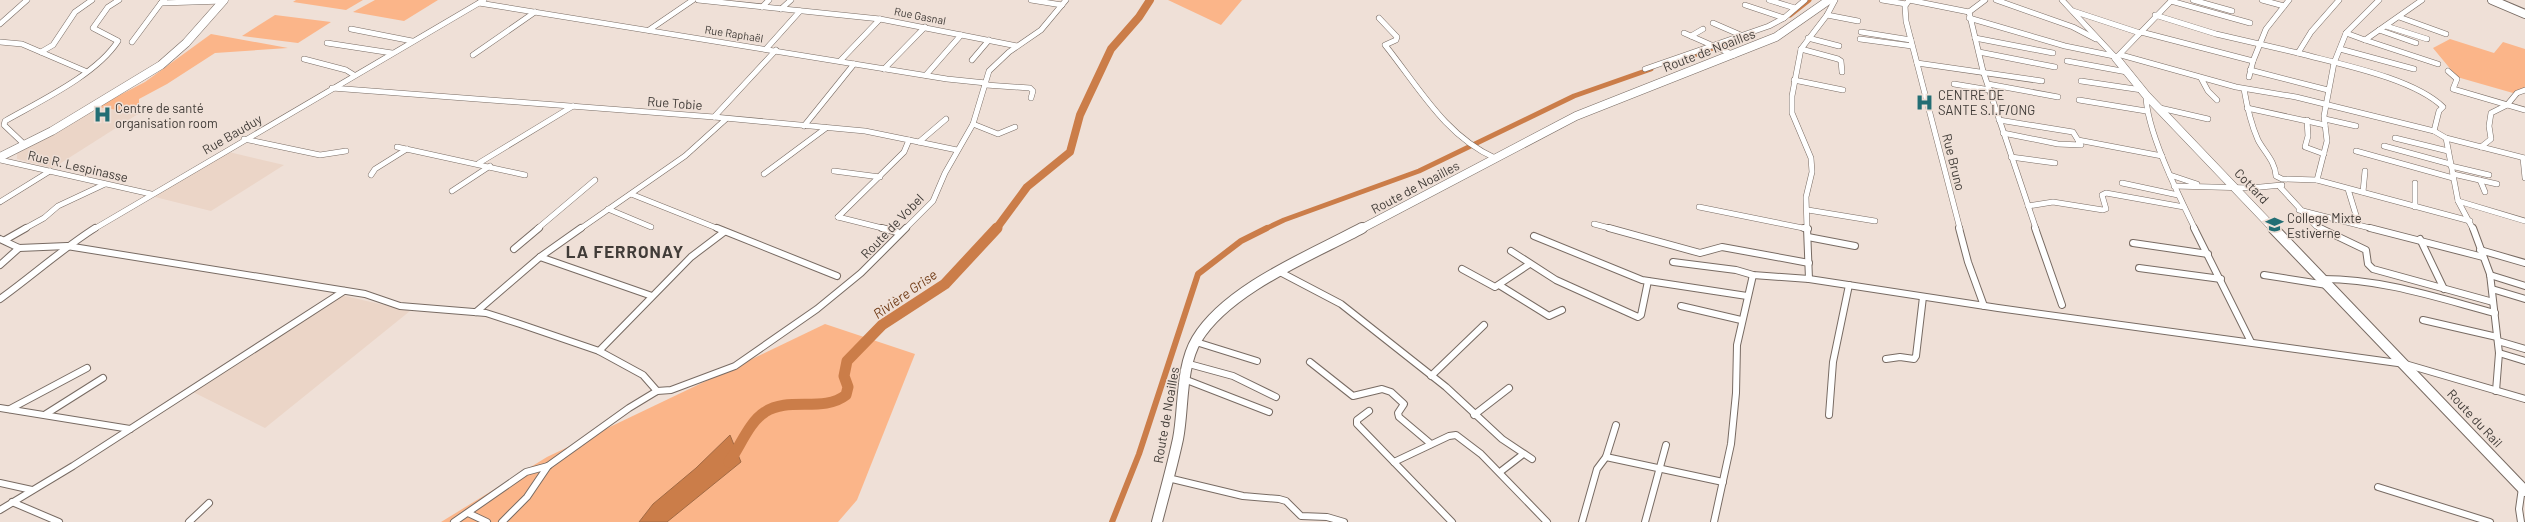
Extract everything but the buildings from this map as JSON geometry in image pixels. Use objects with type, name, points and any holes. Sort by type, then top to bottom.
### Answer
[{"type":"main road","points":[[2492,0],[2504,3],[2525,14]]},
{"type":"street","points":[[0,24],[27,0]]},
{"type":"street","points":[[41,52],[53,45],[75,12],[92,0]]},
{"type":"street","points":[[25,145],[4,125],[5,121],[85,71],[116,46],[118,41],[93,28],[108,7],[119,0]]},
{"type":"street","points":[[132,42],[162,2],[224,0]]},
{"type":"street","points":[[0,158],[25,145],[161,65],[186,43],[224,0]]},
{"type":"street","points":[[649,30],[693,0]]},
{"type":"street","name":"Rue Gasnal","points":[[698,0],[880,19],[1017,46]]},
{"type":"street","points":[[762,7],[769,0]]},
{"type":"street","points":[[781,9],[791,0]]},
{"type":"street","points":[[1031,0],[1064,2]]},
{"type":"street","points":[[1769,0],[1795,8]]},
{"type":"street","points":[[1645,69],[1743,36],[1784,18],[1803,0]]},
{"type":"street","name":"Route de Noailles","points":[[1157,522],[1178,438],[1184,379],[1196,342],[1220,312],[1253,286],[1576,116],[1734,55],[1776,37],[1799,24],[1829,0]]},
{"type":"street","points":[[1809,279],[1808,210],[1806,197],[1812,172],[1811,158],[1792,113],[1794,80],[1801,48],[1827,15],[1835,0]]},
{"type":"street","points":[[1882,0],[1908,1],[1969,15],[2065,46],[2117,56],[2244,89],[2328,104],[2434,131],[2446,138],[2524,158],[2525,178]]},
{"type":"street","points":[[1969,15],[1986,0]]},
{"type":"street","points":[[1996,0],[2073,27],[2101,42]]},
{"type":"street","points":[[2062,0],[2101,42],[2117,56]]},
{"type":"street","points":[[2117,56],[2171,0],[2250,23]]},
{"type":"street","points":[[2194,0],[2232,11]]},
{"type":"street","points":[[2262,0],[2284,6]]},
{"type":"street","points":[[2249,77],[2259,44],[2266,29],[2289,0]]},
{"type":"street","points":[[2298,53],[2311,32],[2338,0]]},
{"type":"street","points":[[2317,180],[2327,141],[2325,122],[2328,104],[2328,90],[2334,63],[2346,33],[2379,0]]},
{"type":"street","points":[[2365,40],[2422,0]]},
{"type":"street","name":"Rue Raphaël","points":[[481,1],[535,12],[776,50],[884,69],[986,84],[1028,88],[1033,90],[1031,98]]},
{"type":"street","name":"Rue Bauduy","points":[[0,299],[44,267],[68,246],[151,194],[481,1]]},
{"type":"street","name":"Rue Bruno","points":[[1908,1],[1905,18],[1910,40],[1968,262],[1984,306]]},
{"type":"street","name":"Route de Vobel","points":[[657,391],[671,390],[735,366],[757,353],[837,294],[890,247],[928,208],[957,150],[972,124],[989,71],[996,62],[1041,30],[1064,2]]},
{"type":"street","points":[[1745,5],[1784,18]]},
{"type":"street","points":[[2071,10],[2140,33],[2253,61]]},
{"type":"street","points":[[766,49],[800,11]]},
{"type":"street","points":[[473,55],[535,12]]},
{"type":"street","points":[[1827,15],[1858,21]]},
{"type":"street","points":[[1969,15],[1983,71],[2062,305]]},
{"type":"street","points":[[2155,15],[2216,34],[2298,53],[2382,77],[2435,99],[2443,107],[2439,111],[2434,131]]},
{"type":"street","points":[[2399,17],[2446,34]]},
{"type":"street","points":[[1379,18],[1397,37],[1396,40],[1385,45],[1407,72],[1428,105],[1468,144],[1494,158]]},
{"type":"street","points":[[840,61],[880,19]]},
{"type":"street","points":[[1713,23],[1743,36]]},
{"type":"street","points":[[2386,26],[2427,39]]},
{"type":"street","points":[[884,69],[925,27]]},
{"type":"street","points":[[351,29],[412,41]]},
{"type":"street","points":[[1691,36],[1704,29]]},
{"type":"street","points":[[2379,30],[2416,43]]},
{"type":"street","points":[[1861,32],[1910,40]]},
{"type":"street","points":[[1684,33],[1734,55]]},
{"type":"street","points":[[2346,33],[2438,64]]},
{"type":"street","points":[[926,75],[961,35]]},
{"type":"street","points":[[1808,38],[1839,46]]},
{"type":"street","points":[[1975,38],[2053,54]]},
{"type":"street","points":[[1860,39],[1912,46]]},
{"type":"street","points":[[972,60],[990,40]]},
{"type":"street","points":[[0,42],[22,44],[85,71]]},
{"type":"street","points":[[327,43],[392,53]]},
{"type":"street","points":[[1801,48],[1838,58],[1841,61],[1842,72]]},
{"type":"street","points":[[2340,49],[2414,69]]},
{"type":"street","points":[[714,117],[776,50]]},
{"type":"street","points":[[1979,52],[2055,67]]},
{"type":"street","name":"Cottard","points":[[2117,56],[2127,72],[2144,93],[2405,364]]},
{"type":"street","points":[[304,59],[346,70],[354,75]]},
{"type":"street","points":[[2067,61],[2127,72]]},
{"type":"street","points":[[1917,63],[1983,71],[2042,81]]},
{"type":"street","points":[[804,126],[854,64]]},
{"type":"street","points":[[2250,70],[2328,90]]},
{"type":"street","points":[[2448,71],[2450,75],[2457,79],[2452,87],[2453,89],[2525,110]]},
{"type":"street","points":[[2201,78],[2208,91],[2217,100]]},
{"type":"street","points":[[1794,80],[1843,90]]},
{"type":"street","points":[[2081,81],[2144,93],[2146,111],[2174,186],[2251,342]]},
{"type":"street","points":[[1954,84],[1989,87],[2058,97]]},
{"type":"street","name":"Rue Tobie","points":[[332,88],[714,117],[826,128],[885,134],[957,150]]},
{"type":"street","points":[[2244,89],[2250,121],[2263,150],[2275,163],[2276,176],[2282,179],[2317,180],[2470,221]]},
{"type":"street","points":[[2481,147],[2491,139],[2488,126],[2491,113],[2507,105],[2517,93],[2525,90]]},
{"type":"street","points":[[2079,100],[2146,111]]},
{"type":"street","points":[[479,164],[573,106]]},
{"type":"street","points":[[2160,108],[2208,119]]},
{"type":"street","points":[[2247,108],[2307,120],[2356,126]]},
{"type":"street","points":[[476,312],[540,257],[685,156],[726,119]]},
{"type":"street","points":[[919,142],[946,119]]},
{"type":"street","points":[[1999,120],[2070,131],[2077,135],[2081,145],[2060,144],[2003,133]]},
{"type":"street","points":[[2307,120],[2308,136],[2305,147],[2324,154]]},
{"type":"street","points":[[972,124],[998,134],[1015,127]]},
{"type":"street","points":[[764,174],[826,128]]},
{"type":"street","points":[[2395,138],[2448,150]]},
{"type":"street","points":[[2446,138],[2458,200],[2470,221],[2490,276],[2499,353],[2496,391]]},
{"type":"street","points":[[244,139],[320,155],[346,151]]},
{"type":"street","points":[[897,232],[838,217],[904,152],[909,140]]},
{"type":"street","points":[[2078,140],[2162,156]]},
{"type":"street","points":[[397,146],[525,175]]},
{"type":"street","points":[[2384,146],[2490,175]]},
{"type":"street","points":[[371,175],[375,169],[407,149]]},
{"type":"street","points":[[2356,151],[2453,176],[2497,184]]},
{"type":"street","points":[[2011,157],[2055,163]]},
{"type":"street","name":"Rue R. Lespinasse","points":[[0,158],[151,194]]},
{"type":"street","points":[[452,191],[490,166]]},
{"type":"street","points":[[0,202],[50,171]]},
{"type":"street","points":[[834,171],[880,177]]},
{"type":"street","points":[[2363,192],[2365,171]]},
{"type":"street","points":[[2170,175],[2203,186]]},
{"type":"street","points":[[2280,187],[2282,179]]},
{"type":"street","points":[[514,249],[595,180]]},
{"type":"street","points":[[2480,180],[2485,192]]},
{"type":"street","points":[[2122,183],[2178,194]]},
{"type":"street","points":[[2415,183],[2415,207]]},
{"type":"street","points":[[2,239],[44,218],[58,206],[105,184]]},
{"type":"street","points":[[2174,186],[2234,187],[2263,190],[2280,187]]},
{"type":"street","points":[[2280,187],[2299,210],[2319,227],[2366,250],[2368,264],[2373,269],[2493,302]]},
{"type":"street","points":[[2348,189],[2359,225]]},
{"type":"street","points":[[2028,206],[2053,202],[2103,210],[2106,209],[2102,195],[2106,193],[2184,207]]},
{"type":"street","points":[[631,194],[837,276]]},
{"type":"street","points":[[2458,200],[2525,221]]},
{"type":"street","points":[[1699,207],[1808,229]]},
{"type":"street","points":[[608,209],[651,227]]},
{"type":"street","points":[[1808,210],[1874,221]]},
{"type":"street","points":[[2299,210],[2483,257]]},
{"type":"street","points":[[1594,224],[1700,253],[1719,247],[1809,263]]},
{"type":"street","points":[[599,351],[691,257],[724,232]]},
{"type":"street","points":[[1534,236],[1648,281],[1748,296]]},
{"type":"street","points":[[1808,237],[1855,246]]},
{"type":"street","points":[[2,239],[19,248],[68,246],[365,294],[400,306],[476,312],[513,322],[599,351],[643,375],[657,391],[629,408],[548,466],[527,496],[502,522]]},
{"type":"street","points":[[2420,240],[2444,289]]},
{"type":"street","points":[[2133,243],[2208,254]]},
{"type":"street","points":[[0,265],[19,248]]},
{"type":"street","points":[[2480,250],[2525,263]]},
{"type":"street","points":[[1511,251],[1528,265],[1558,281],[1638,317],[1641,315],[1648,281]]},
{"type":"street","points":[[540,257],[652,296]]},
{"type":"street","points":[[1673,262],[1736,270],[1753,275],[1809,279],[1984,306],[2405,364],[2525,399]]},
{"type":"street","points":[[1499,286],[1528,265]]},
{"type":"street","points":[[2139,268],[2221,279]]},
{"type":"street","points":[[1462,269],[1492,286],[1499,286],[1549,316],[1562,310]]},
{"type":"street","points":[[1280,272],[1341,304],[1446,387],[1474,414],[1522,454],[1532,459]]},
{"type":"street","points":[[1714,522],[1731,444],[1736,393],[1737,345],[1741,320],[1753,275]]},
{"type":"street","points":[[2264,275],[2330,286]]},
{"type":"street","points":[[2490,276],[2525,286]]},
{"type":"street","points":[[2323,279],[2351,279],[2376,282],[2495,313]]},
{"type":"street","points":[[1829,415],[1833,362],[1849,285]]},
{"type":"street","points":[[2492,289],[2525,299]]},
{"type":"street","points":[[0,510],[130,429],[344,291]]},
{"type":"street","points":[[1886,358],[1900,357],[1914,359],[1916,356],[1923,297]]},
{"type":"street","points":[[1681,306],[1741,320]]},
{"type":"street","points":[[2423,320],[2497,339],[2525,349]]},
{"type":"street","points":[[1431,376],[1484,325]]},
{"type":"street","points":[[1196,342],[1257,361]]},
{"type":"street","points":[[2499,353],[2525,361]]},
{"type":"street","points":[[1310,362],[1353,396],[1358,396],[1381,388],[1389,389],[1404,404],[1398,413],[1400,417],[1431,444]]},
{"type":"street","points":[[1189,364],[1240,379],[1276,397]]},
{"type":"street","name":"Route du Rail","points":[[2405,364],[2523,489]]},
{"type":"street","points":[[10,409],[87,368]]},
{"type":"street","points":[[46,414],[102,378]]},
{"type":"street","points":[[1184,379],[1269,412]]},
{"type":"street","points":[[1474,414],[1509,388]]},
{"type":"street","points":[[0,408],[46,414],[130,429]]},
{"type":"street","points":[[1369,412],[1356,422],[1452,522]]},
{"type":"street","points":[[1582,522],[1597,469],[1606,457],[1616,424]]},
{"type":"street","points":[[1394,462],[1431,444],[1456,435],[1500,472],[1547,522]]},
{"type":"street","points":[[1645,522],[1655,478],[1661,469],[1666,445]]},
{"type":"street","points":[[1500,472],[1522,454]]},
{"type":"street","points":[[1606,457],[1723,482]]},
{"type":"street","points":[[454,522],[526,472],[548,466]]},
{"type":"street","points":[[1168,478],[1243,496],[1279,499],[1289,504],[1294,512],[1301,516],[1327,517],[1344,522]]},
{"type":"street","points":[[0,483],[32,490]]},
{"type":"street","points":[[2378,487],[2490,522]]},
{"type":"street","points":[[2521,522],[2518,510],[2523,489]]},
{"type":"street","points":[[12,502],[59,522]]},
{"type":"street","points":[[189,522],[209,503]]},
{"type":"street","points":[[468,513],[487,522]]},
{"type":"shaded area","points":[[296,0],[363,0],[346,10],[293,2]]},
{"type":"shaded area","points":[[375,0],[438,0],[404,21],[353,12]]},
{"type":"shaded area","points":[[1168,0],[1242,0],[1221,25]]},
{"type":"shaded area","points":[[275,15],[331,22],[298,43],[242,36]]},
{"type":"shaded area","points":[[211,34],[288,48],[215,53],[167,84],[139,99],[139,105],[130,112],[97,107],[145,82]]},
{"type":"shaded area","points":[[2450,39],[2494,53],[2503,42],[2525,49],[2525,89],[2513,93],[2457,77],[2433,48]]},
{"type":"shaded area","points":[[97,107],[138,114],[53,168],[17,159],[17,153]]},
{"type":"shaded area","points":[[229,152],[284,165],[211,211],[151,196]]},
{"type":"shaded area","points":[[341,295],[410,311],[265,428],[193,392]]},
{"type":"shaded area","points":[[825,324],[915,354],[857,500],[838,522],[441,522],[547,457]]},
{"type":"shaded area","points":[[730,435],[741,462],[667,522],[639,522],[653,504],[696,468]]},
{"type":"waterway","name":"Rivière Grise","points":[[996,229],[1027,187],[1070,152],[1080,115],[1111,49],[1139,17],[1150,0]]},
{"type":"waterway","points":[[1790,15],[1809,0]]},
{"type":"waterway","points":[[1721,45],[1735,40]]},
{"type":"waterway","points":[[1683,59],[1713,48]]},
{"type":"waterway","points":[[1265,229],[1284,220],[1419,171],[1574,96],[1651,69]]},
{"type":"waterway","name":"Rivière Grise","points":[[729,462],[749,428],[759,416],[765,412],[774,407],[785,405],[827,403],[846,395],[848,387],[844,376],[847,361],[882,325],[945,284],[997,228]]},
{"type":"waterway","points":[[1112,522],[1139,454],[1198,274],[1241,241],[1265,229]]},
{"type":"place","name":"CENTRE DE SANTE S.I.F/ONG","points":[[1925,102]]},
{"type":"place","name":"Centre de santé organisation room","points":[[102,115]]},
{"type":"place","name":"College Mixte Estiverne","points":[[2274,225]]},
{"type":"district","name":"LA FERRONAY","points":[[625,252]]}]
